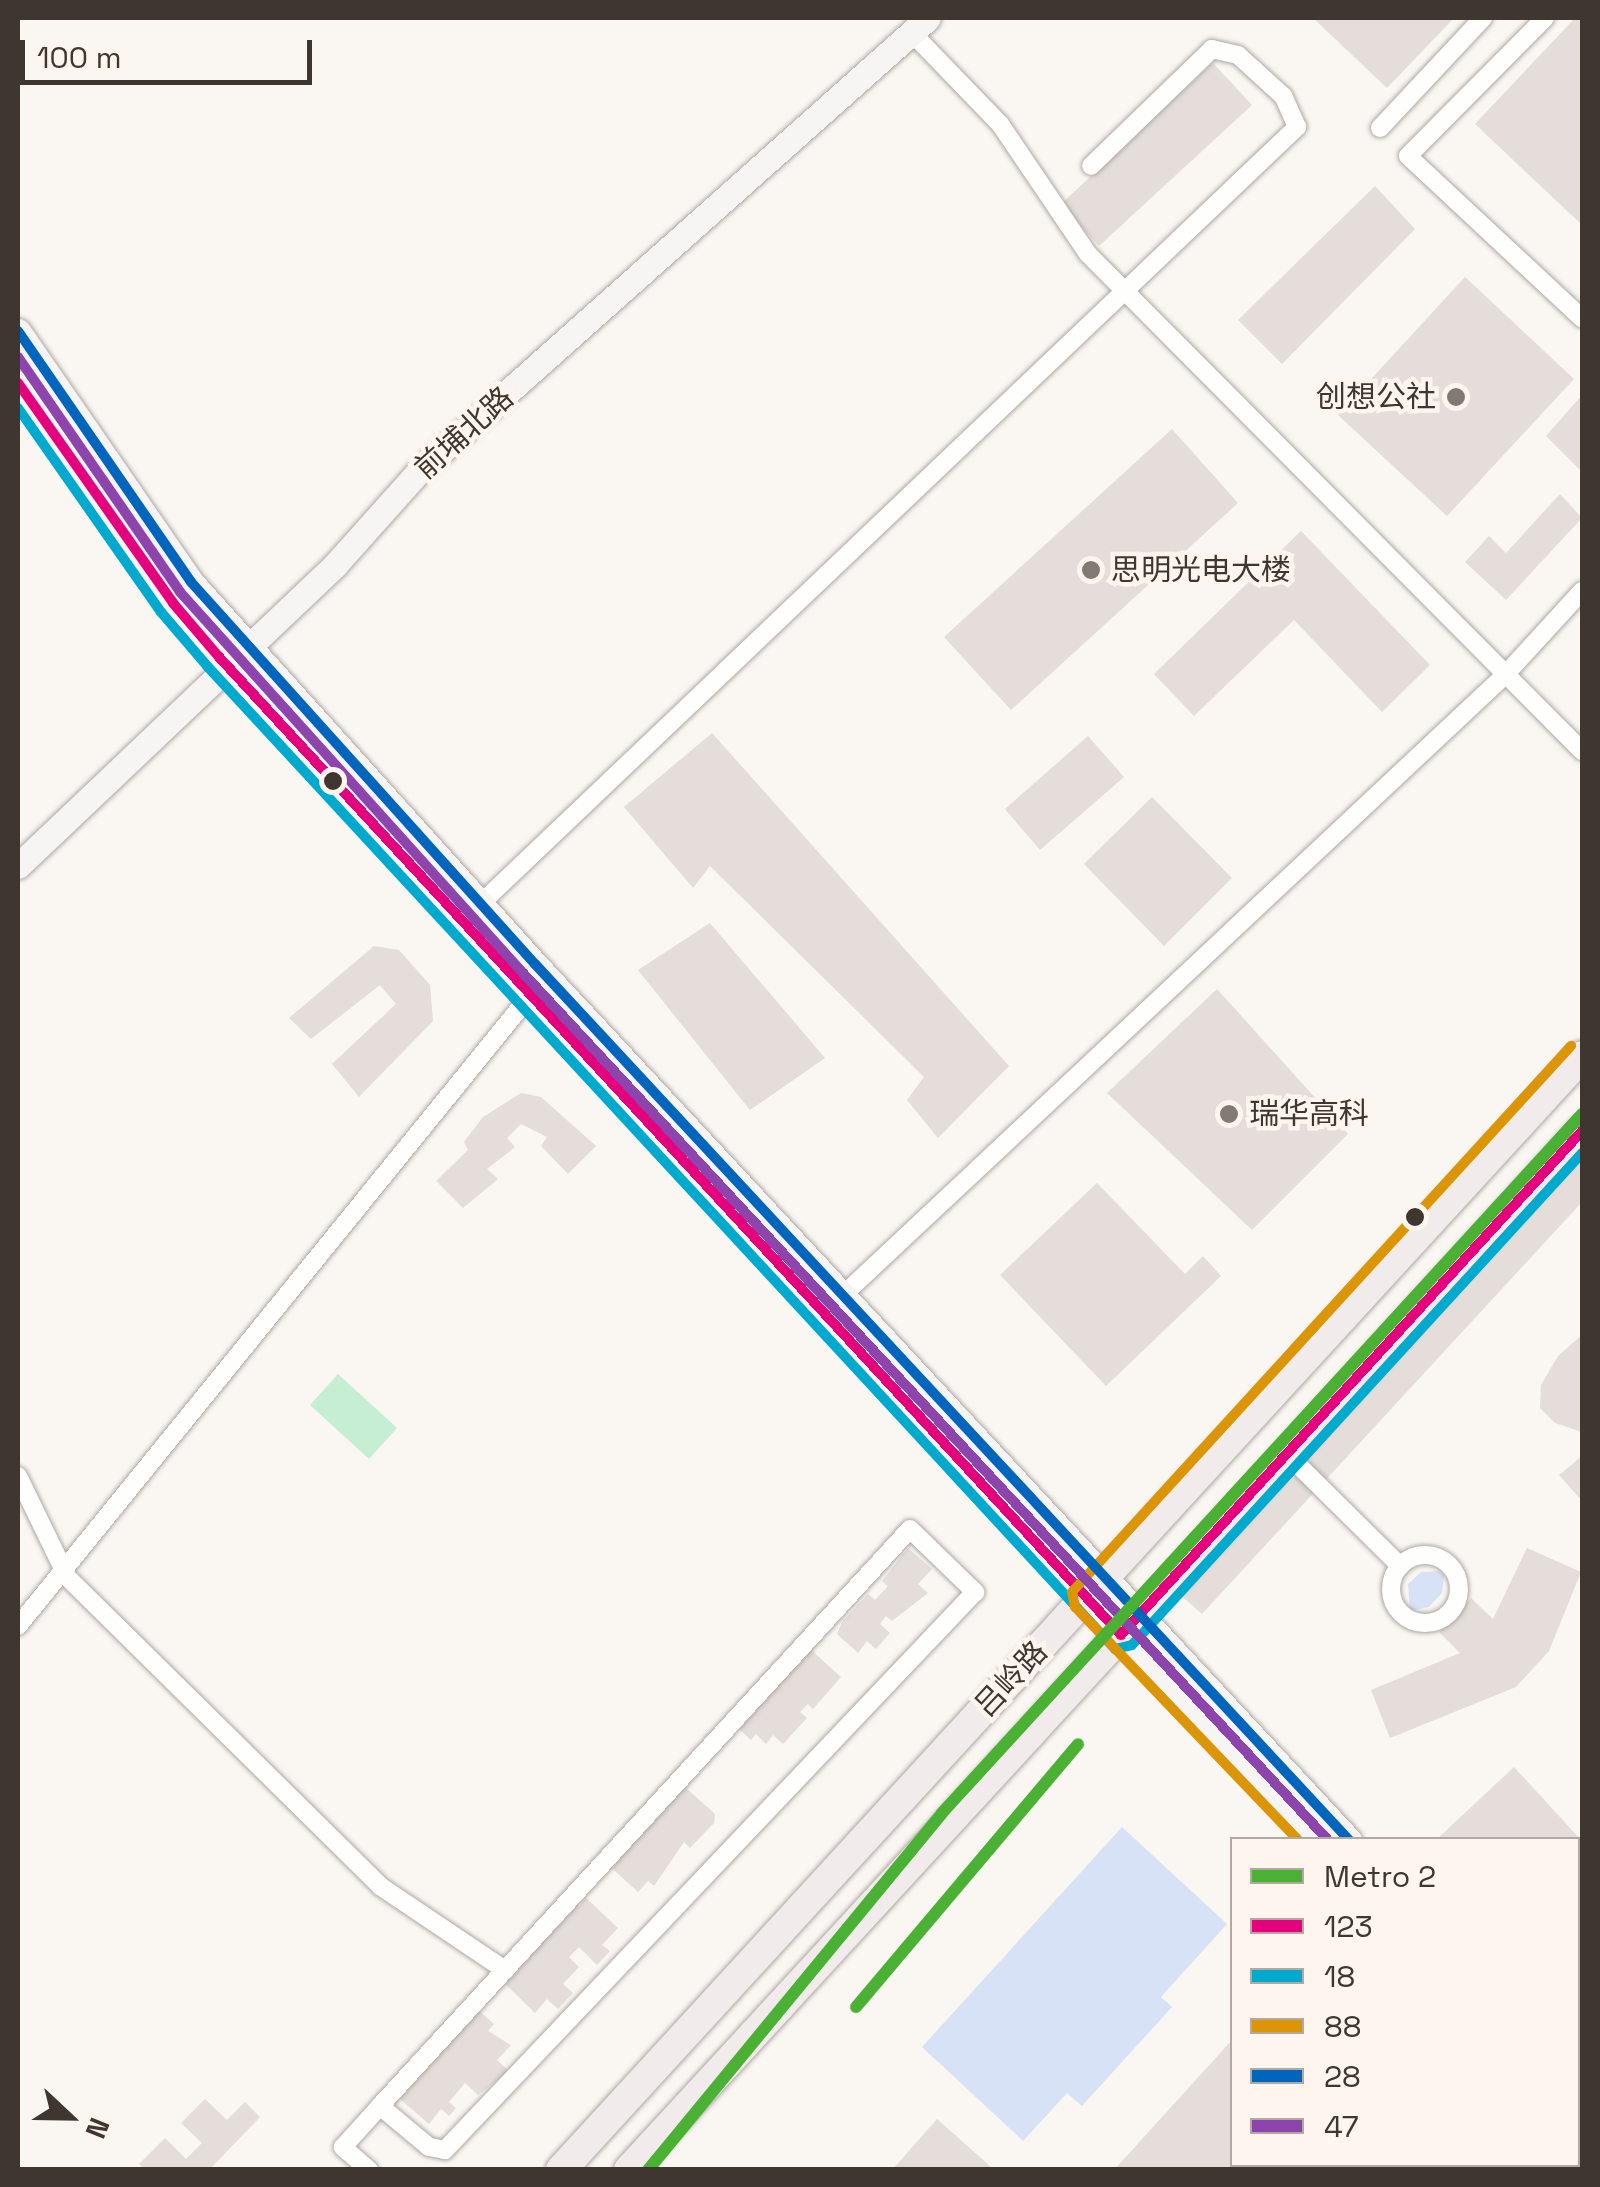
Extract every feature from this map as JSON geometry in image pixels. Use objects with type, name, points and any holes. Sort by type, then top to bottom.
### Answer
[{"type":"main road","name":"前埔北路","points":[[18,866],[226,664],[335,565],[419,471],[920,25]]},
{"type":"main road","points":[[18,331],[191,582],[472,912]]},
{"type":"main road","points":[[18,383],[173,603],[226,664],[539,984],[826,1311],[1096,1586],[1316,1837]]},
{"type":"main road","points":[[539,984],[846,1292],[1096,1586]]},
{"type":"main road","name":"吕岭路","points":[[560,2170],[1582,1056]]},
{"type":"main road","name":"吕岭路","points":[[629,2170],[1582,1130]]},
{"type":"main road","points":[[1131,1624],[1346,1837]]},
{"type":"street","points":[[1380,128],[1483,18]]},
{"type":"street","points":[[1545,18],[1408,156],[1582,318]]},
{"type":"street","points":[[920,25],[1000,124],[1088,254],[1582,752]]},
{"type":"street","points":[[472,912],[1297,128],[1283,96],[1238,55],[1212,49],[1091,166]]},
{"type":"street","points":[[826,1311],[1505,675],[1582,590]]},
{"type":"street","points":[[18,1626],[539,984]]},
{"type":"street","points":[[1288,1455],[1400,1566]]},
{"type":"street","points":[[18,1476],[64,1570],[380,1886],[505,1970]]},
{"type":"street","points":[[368,2170],[343,2146],[910,1530],[975,1592],[445,2150],[429,2147],[380,2106]]},
{"type":"green space","points":[[338,1374],[397,1428],[369,1459],[310,1405]]},
{"type":"water","points":[[1438,1571],[1444,1575],[1442,1593],[1429,1607],[1410,1611],[1408,1584],[1421,1572]]},
{"type":"water","points":[[1122,1827],[1227,1924],[1161,1997],[1172,2007],[1082,2106],[1067,2093],[1023,2141],[922,2047]]},
{"type":"building","points":[[1313,18],[1454,18],[1387,88]]},
{"type":"building","points":[[1575,18],[1582,18],[1582,225],[1475,124]]},
{"type":"building","points":[[1213,63],[1252,105],[1099,246],[1061,204]]},
{"type":"building","points":[[1375,186],[1415,229],[1282,364],[1238,320]]},
{"type":"building","name":"创想公社","points":[[1465,277],[1574,379],[1447,516],[1338,415]]},
{"type":"building","points":[[1582,395],[1582,472],[1546,436]]},
{"type":"building","name":"思明光电大楼","points":[[1172,429],[1238,503],[1011,710],[944,637]]},
{"type":"building","points":[[1560,494],[1582,518],[1506,600],[1465,562],[1489,536],[1506,553]]},
{"type":"building","points":[[1301,531],[1430,665],[1382,712],[1294,620],[1194,716],[1154,674]]},
{"type":"building","points":[[712,733],[1009,1066],[938,1138],[907,1100],[924,1077],[710,866],[693,888],[624,807]]},
{"type":"building","points":[[1088,736],[1124,777],[1040,850],[1005,809]]},
{"type":"building","points":[[1152,797],[1232,878],[1164,946],[1084,864]]},
{"type":"building","points":[[710,923],[825,1058],[750,1110],[638,970]]},
{"type":"building","points":[[374,946],[399,950],[430,985],[433,1021],[359,1097],[332,1064],[396,1004],[380,985],[311,1039],[289,1018]]},
{"type":"building","name":"瑞华高科","points":[[1217,989],[1348,1134],[1252,1230],[1107,1093]]},
{"type":"building","points":[[521,1093],[541,1097],[596,1146],[568,1174],[541,1146],[547,1137],[521,1124],[507,1138],[515,1147],[487,1169],[498,1179],[463,1208],[436,1181],[468,1150],[464,1142],[483,1117]]},
{"type":"building","points":[[1582,1108],[1582,1202],[1202,1614],[1158,1575]]},
{"type":"building","points":[[1097,1183],[1185,1274],[1203,1256],[1221,1276],[1106,1386],[1000,1275]]},
{"type":"building","points":[[1582,1335],[1582,1432],[1555,1423],[1540,1408],[1541,1385],[1558,1356]]},
{"type":"building","points":[[1582,1456],[1582,1501],[1559,1475]]},
{"type":"building","points":[[908,1548],[932,1569],[918,1584],[928,1593],[892,1621],[886,1616],[880,1624],[890,1633],[876,1649],[867,1641],[858,1653],[837,1634],[842,1622],[868,1594],[875,1600],[888,1586],[882,1581]]},
{"type":"building","points":[[1527,1548],[1581,1572],[1549,1651],[1516,1687],[1390,1738],[1371,1690],[1460,1653],[1439,1632],[1471,1598],[1493,1619]]},
{"type":"building","points":[[810,1649],[841,1677],[813,1709],[808,1704],[800,1712],[807,1718],[783,1744],[773,1735],[766,1744],[756,1734],[751,1740],[738,1728]]},
{"type":"building","points":[[1514,1767],[1578,1837],[1439,1837]]},
{"type":"building","points":[[684,1786],[715,1814],[714,1823],[690,1848],[684,1842],[654,1886],[648,1881],[638,1892],[605,1862]]},
{"type":"building","points":[[1580,1839],[1582,1841],[1582,2038],[1580,1939]]},
{"type":"building","points":[[586,1898],[618,1928],[602,1945],[610,1951],[597,1965],[579,1947],[569,1957],[579,1967],[563,1984],[573,1993],[558,2009],[547,1999],[535,2013],[501,1980],[554,1930],[550,1926],[573,1901],[579,1906]]},
{"type":"building","points":[[478,2010],[494,2024],[488,2031],[511,2045],[497,2060],[509,2071],[478,2095],[465,2083],[449,2102],[456,2108],[449,2116],[441,2109],[429,2124],[400,2099]]},
{"type":"building","points":[[1230,2042],[1230,2167],[1288,2167],[1285,2170],[1114,2170]]},
{"type":"building","points":[[205,2099],[227,2120],[245,2102],[260,2117],[209,2170],[145,2170],[139,2164],[165,2138],[186,2159],[202,2143],[181,2123]]},
{"type":"building","points":[[937,2119],[990,2166],[987,2170],[892,2170]]},
{"type":"metro line","name":"2","points":[[648,2170],[942,1813],[1582,1114]]},
{"type":"metro line","name":"2","points":[[856,2007],[1078,1744]]},
{"type":"transit line","name":"28","points":[[18,331],[191,582],[535,964],[1346,1837]]},
{"type":"transit line","name":"47","points":[[18,357],[180,592],[524,974],[1325,1837]]},
{"type":"transit line","name":"123","points":[[18,383],[173,603],[219,657],[1121,1635],[1582,1131]]},
{"type":"transit line","name":"18","points":[[18,408],[161,612],[208,667],[1115,1649],[1132,1645],[1582,1153]]},
{"type":"transit line","name":"88","points":[[1295,1837],[1075,1607],[1072,1592],[1571,1046]]},
{"type":"place","name":"创想公社","points":[[1456,397]]},
{"type":"place","name":"思明光电大楼","points":[[1091,570]]},
{"type":"place","name":"瑞华高科","points":[[1229,1114]]}]
